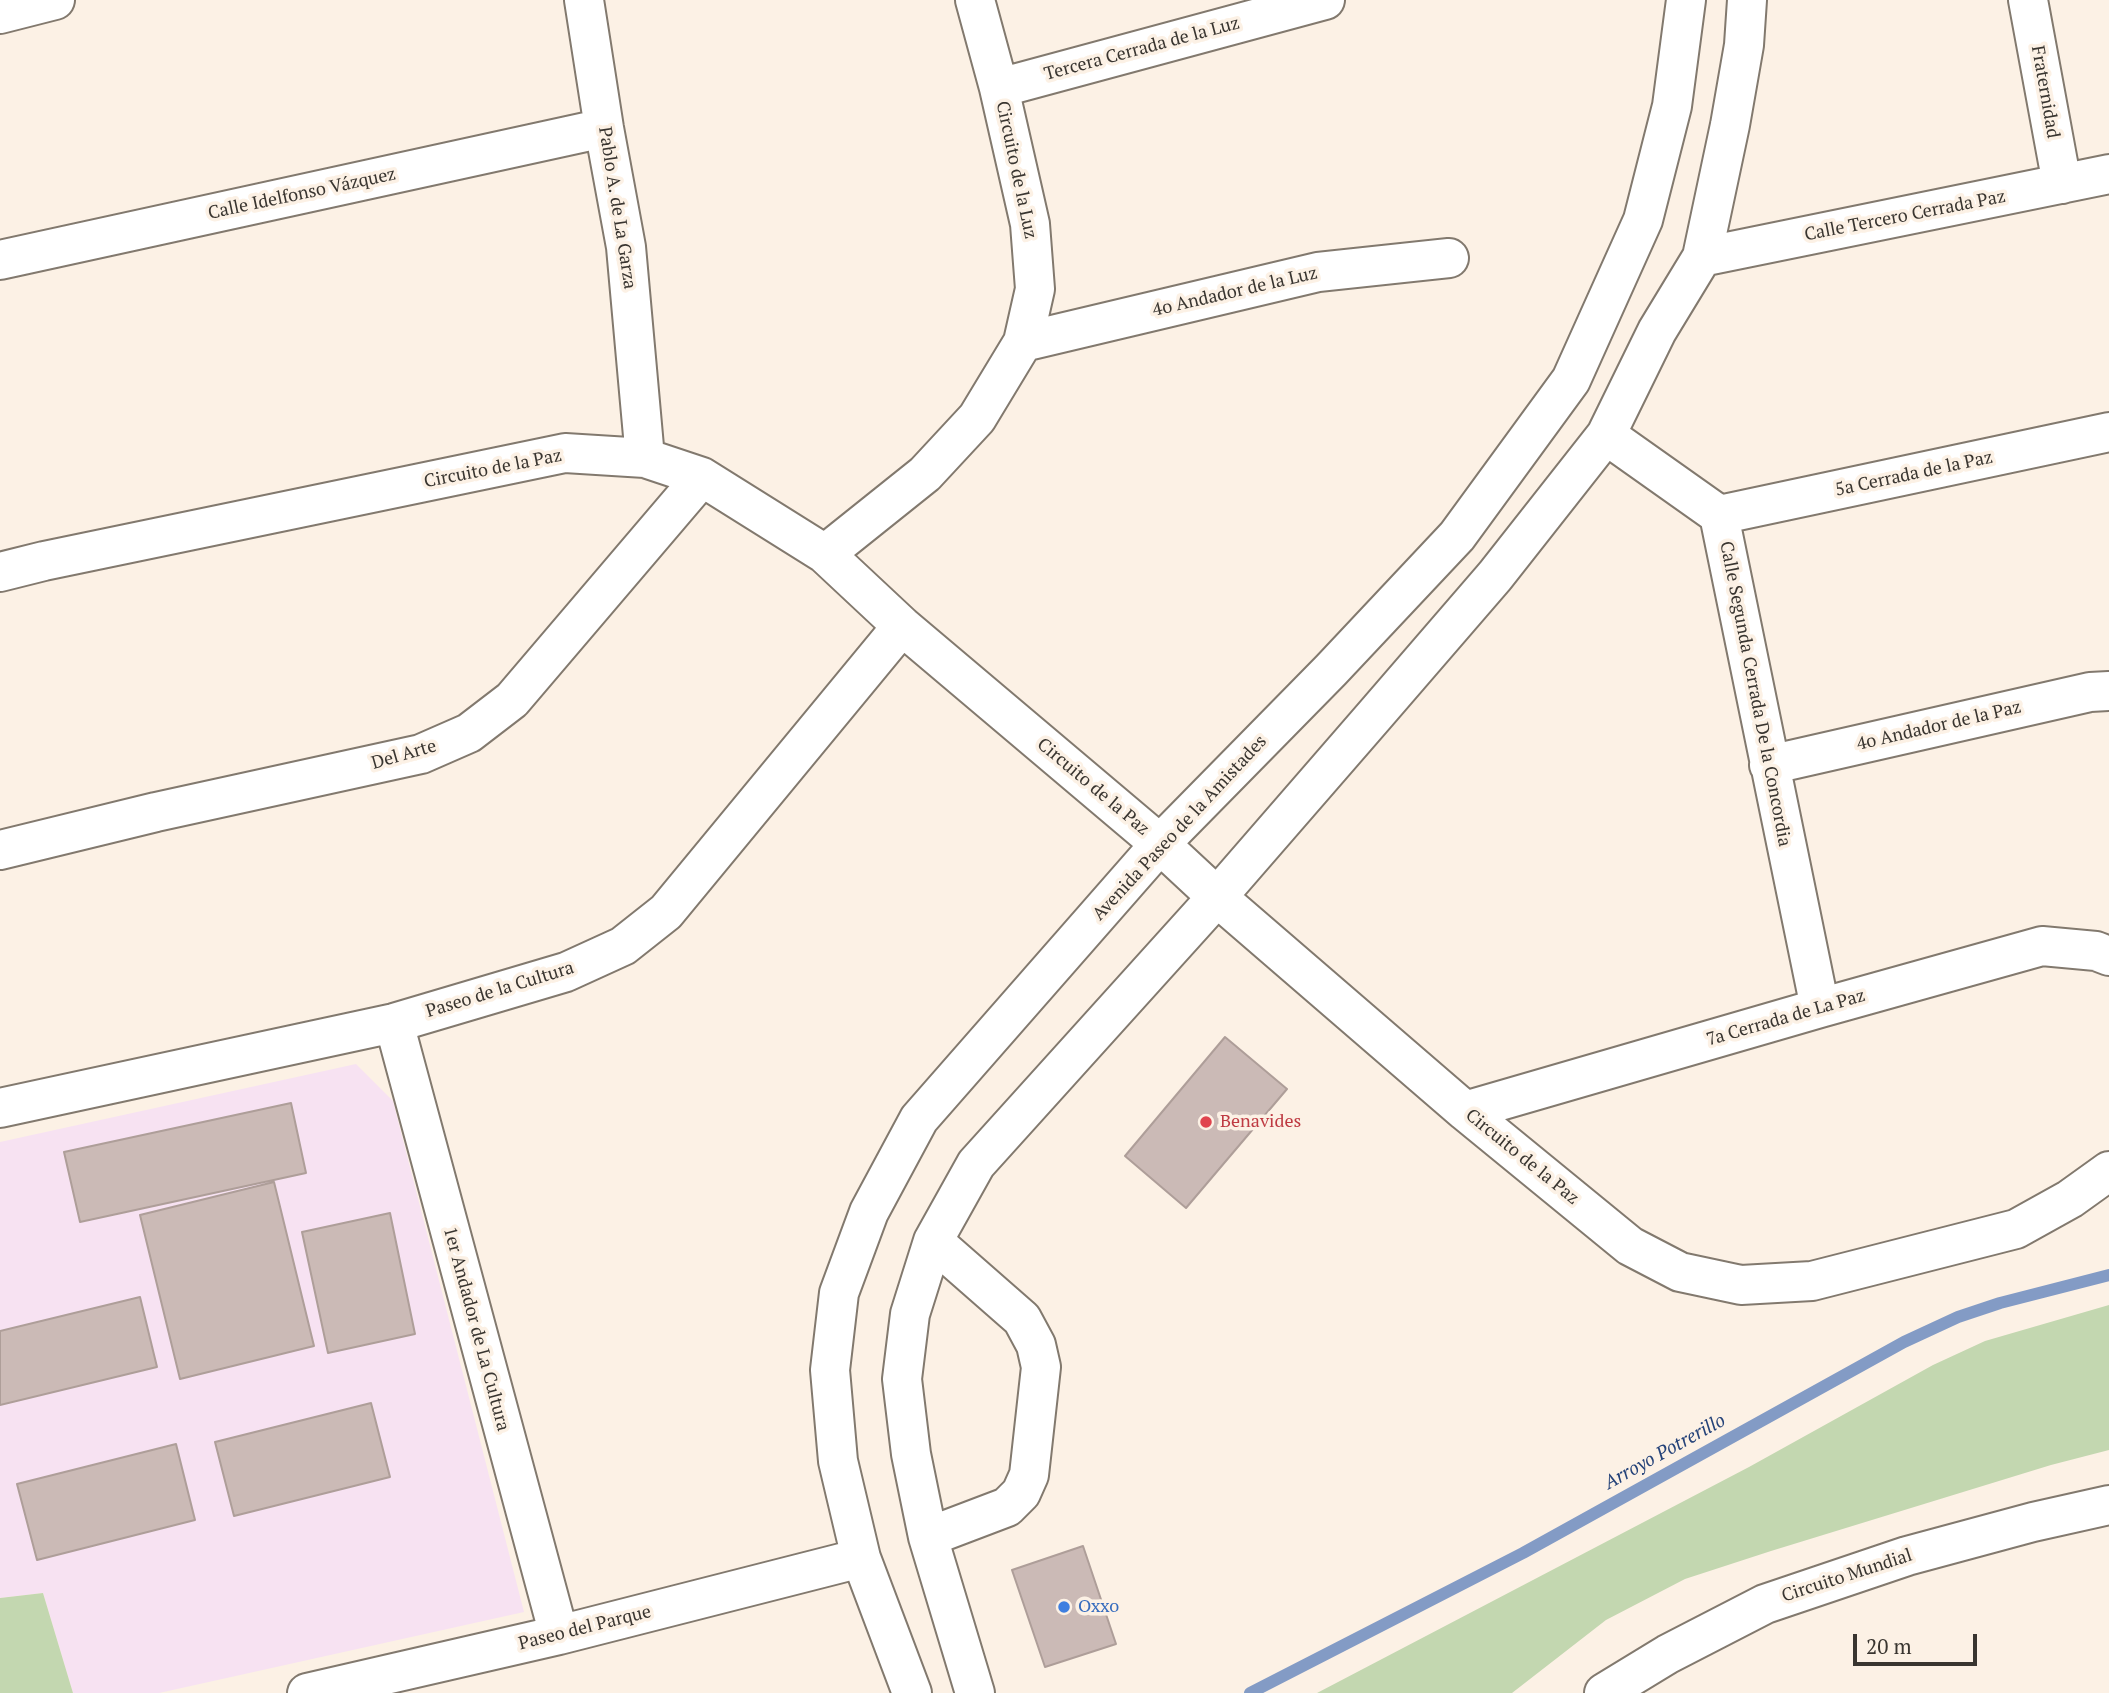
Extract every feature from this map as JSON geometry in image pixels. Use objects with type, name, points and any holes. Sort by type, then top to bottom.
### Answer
[{"type":"street","points":[[0,13],[55,0]]},
{"type":"street","name":"Pablo A. de La Garza","points":[[584,0],[626,247],[645,458]]},
{"type":"street","name":"Circuito de la Luz","points":[[825,554],[925,474],[977,418],[1023,342],[1035,289],[1030,224],[999,88],[975,0]]},
{"type":"street","name":"Tercera Cerrada de la Luz","points":[[999,88],[1325,0]]},
{"type":"street","name":"Avenida Paseo de la Amistades","points":[[912,1693],[861,1558],[838,1461],[830,1370],[839,1293],[869,1212],[919,1119],[1160,844],[1331,670],[1457,536],[1572,380],[1643,220],[1672,106],[1686,0]]},
{"type":"street","points":[[975,1693],[928,1537],[911,1454],[902,1379],[910,1314],[933,1241],[976,1164],[1217,897],[1495,576],[1606,435],[1657,331],[1702,257],[1735,98],[1744,45],[1747,0]]},
{"type":"street","name":"Fraternidad","points":[[2028,0],[2062,184]]},
{"type":"street","name":"Calle Idelfonso Vázquez","points":[[0,261],[604,128]]},
{"type":"street","name":"Calle Tercero Cerrada Paz","points":[[1702,257],[2109,174]]},
{"type":"street","name":"4o Andador de la Luz","points":[[1023,342],[1318,272],[1449,258]]},
{"type":"street","name":"5a Cerrada de la Paz","points":[[1719,515],[2109,432]]},
{"type":"street","points":[[1606,435],[1719,515]]},
{"type":"street","name":"Circuito de la Paz","points":[[0,572],[565,453],[645,458],[702,477],[825,554],[902,626],[1160,844],[1217,897],[1465,1111],[1630,1246],[1679,1272],[1741,1285],[1812,1282],[2016,1229],[2070,1199],[2109,1171]]},
{"type":"street","name":"Del Arte","points":[[0,850],[156,812],[421,754],[469,733],[512,700],[702,477]]},
{"type":"street","name":"Calle Segunda Cerrada De la Concordia","points":[[1719,515],[1820,1007]]},
{"type":"street","name":"Paseo de la Cultura","points":[[0,1108],[394,1023],[566,972],[623,946],[666,912],[902,626]]},
{"type":"street","name":"4o Andador de la Paz","points":[[1769,765],[2090,692],[2109,691]]},
{"type":"street","name":"7a Cerrada de La Paz","points":[[1465,1111],[1820,1007],[2042,946],[2096,951],[2109,956]]},
{"type":"street","name":"1er Andador de La Cultura","points":[[394,1023],[559,1636]]},
{"type":"street","points":[[928,1537],[1007,1507],[1021,1493],[1028,1475],[1041,1367],[1037,1345],[1022,1319],[933,1241]]},
{"type":"street","name":"Circuito Mundial","points":[[1604,1693],[1668,1654],[1765,1604],[1907,1556],[2033,1522],[2109,1506]]},
{"type":"street","name":"Paseo del Parque","points":[[307,1693],[559,1636],[861,1558]]},
{"type":"shaded area","points":[[356,1064],[393,1101],[524,1612],[159,1693],[73,1693],[43,1593],[0,1598],[0,1142]]},
{"type":"green space","points":[[2109,1305],[2109,1450],[2051,1465],[1685,1579],[1606,1620],[1512,1693],[1317,1693],[1749,1467],[1933,1365],[1985,1341]]},
{"type":"green space","points":[[43,1593],[73,1693],[0,1693],[0,1598]]},
{"type":"building","name":"Benavides","points":[[1225,1037],[1287,1089],[1186,1208],[1125,1156]]},
{"type":"building","points":[[291,1103],[306,1173],[80,1222],[64,1152]]},
{"type":"building","points":[[274,1182],[314,1346],[180,1379],[140,1215]]},
{"type":"building","points":[[390,1213],[415,1334],[328,1353],[302,1232]]},
{"type":"building","points":[[140,1297],[157,1367],[0,1405],[0,1331]]},
{"type":"building","points":[[371,1403],[390,1477],[234,1516],[215,1442]]},
{"type":"building","points":[[176,1444],[195,1520],[37,1560],[17,1484]]},
{"type":"building","name":"Oxxo","points":[[1083,1546],[1116,1644],[1045,1667],[1012,1570]]},
{"type":"waterway","name":"Arroyo Potrerillo","points":[[1250,1693],[1523,1553],[1904,1342],[1958,1317],[2000,1303],[2109,1275]]},
{"type":"place","name":"Benavides","points":[[1206,1122]]},
{"type":"place","name":"Oxxo","points":[[1064,1607]]}]
